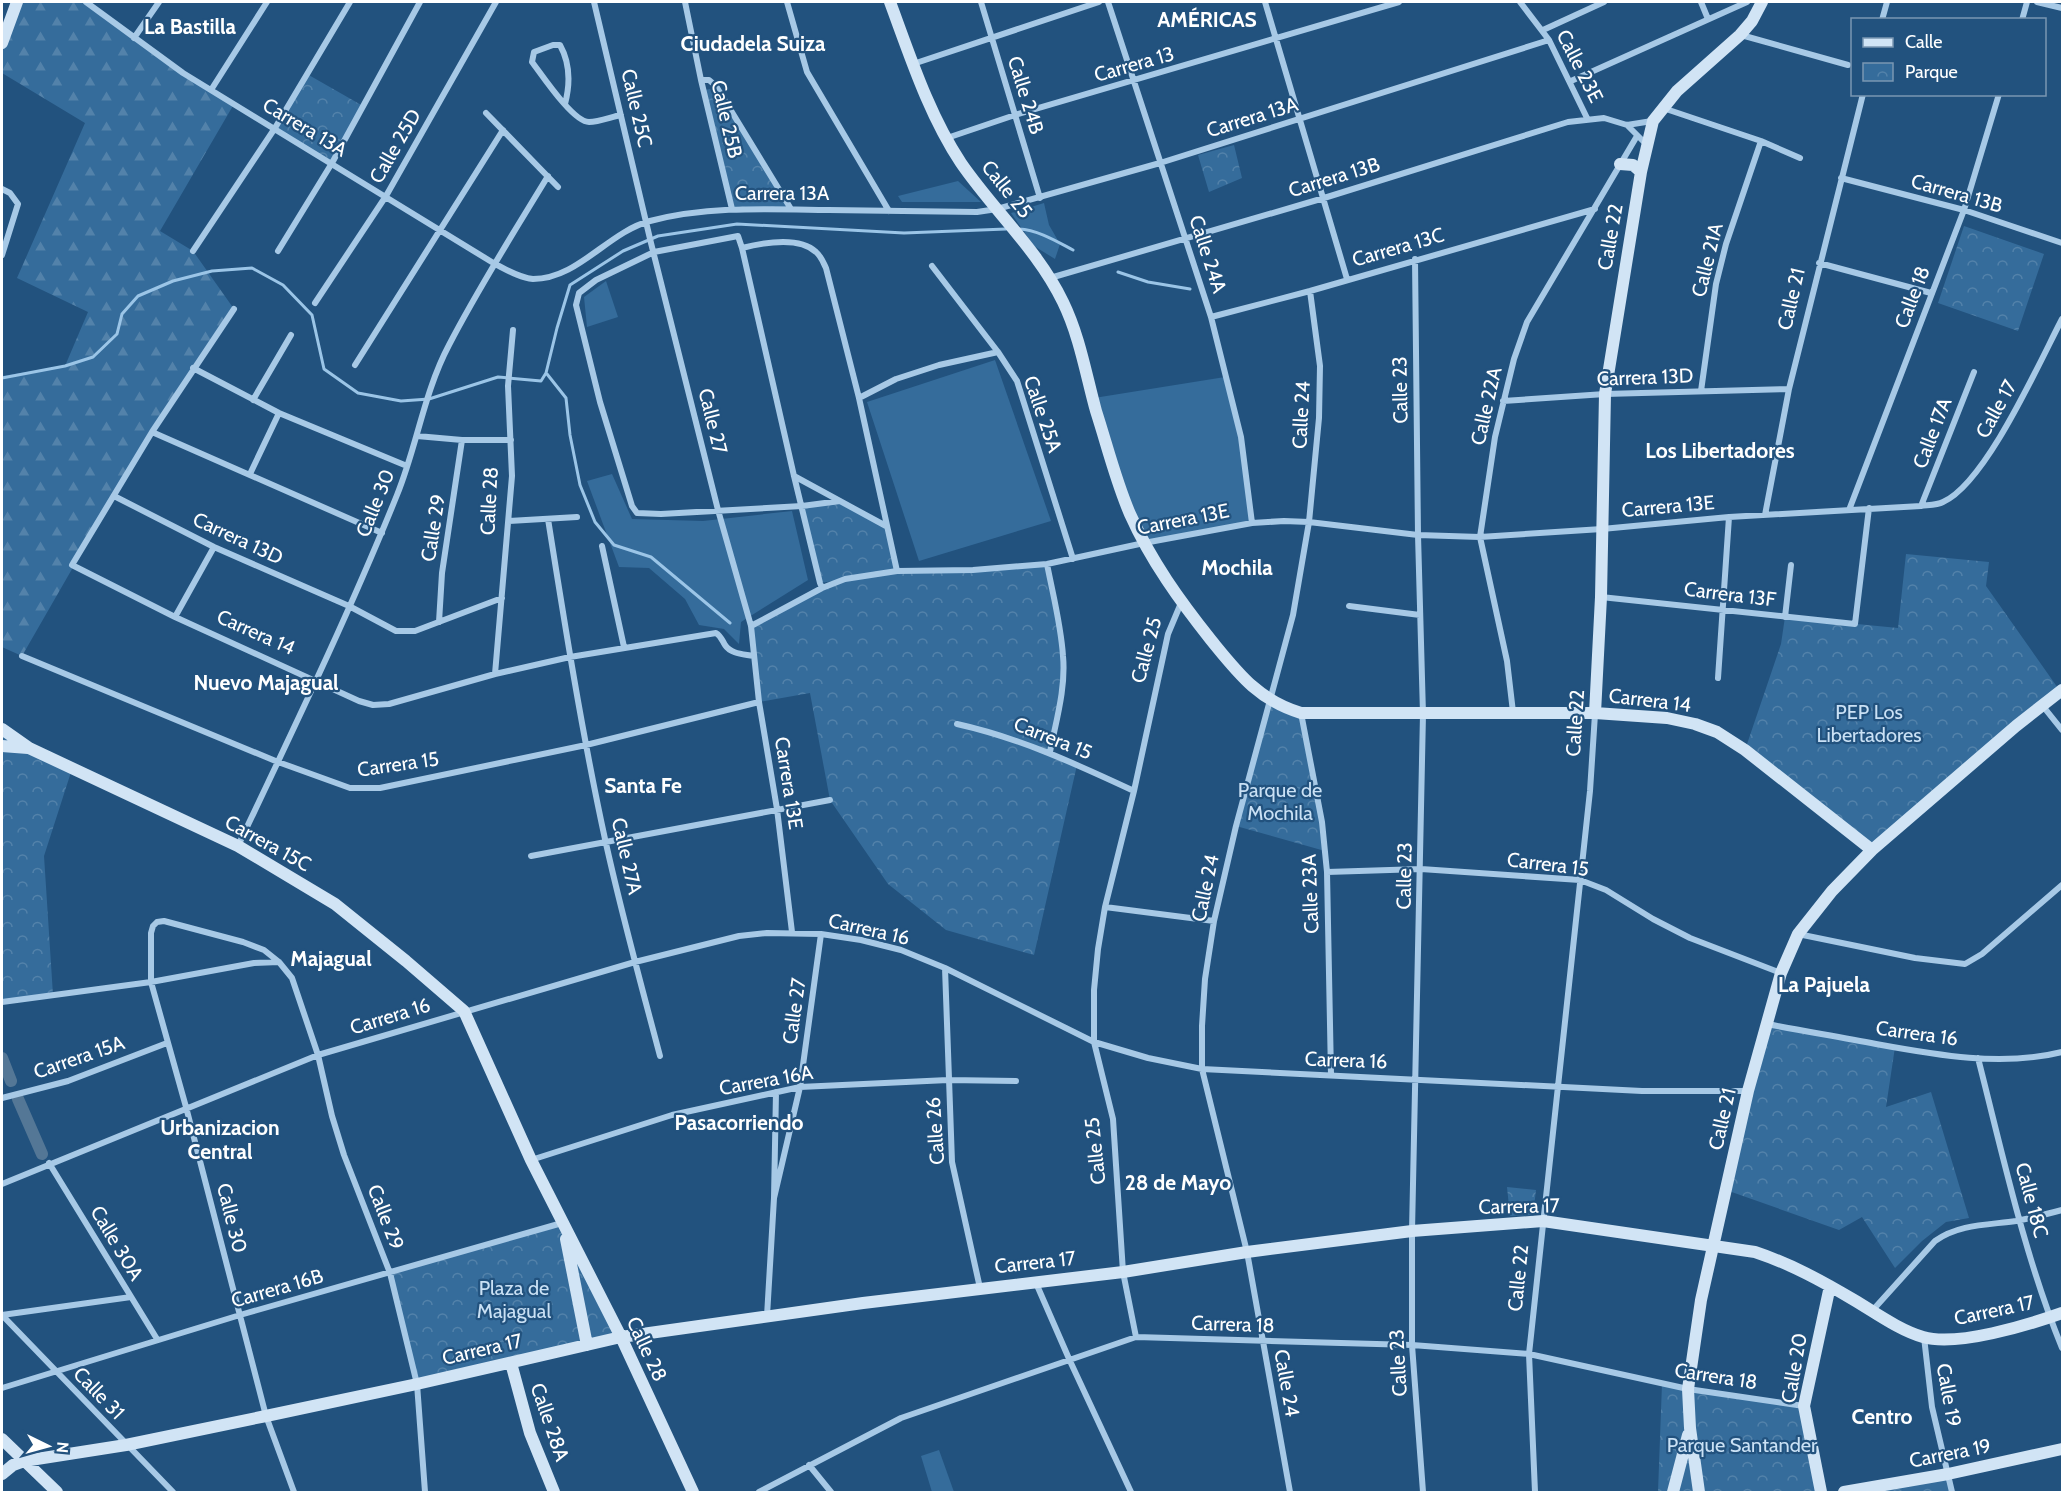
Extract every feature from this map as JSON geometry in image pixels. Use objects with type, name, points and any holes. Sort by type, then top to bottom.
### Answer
[{"type":"street","points":[[2,43],[16,2]]},
{"type":"street","name":"Carrera 13A","points":[[86,2],[183,73],[386,195],[495,264],[531,279],[551,277],[567,270],[618,236],[647,222],[681,214],[732,209],[976,212],[997,209],[1160,163],[1549,40]]},
{"type":"street","points":[[134,38],[159,2]]},
{"type":"street","points":[[211,90],[267,2]]},
{"type":"street","points":[[193,251],[275,128],[350,2]]},
{"type":"street","points":[[278,251],[332,163],[420,2]]},
{"type":"street","name":"Calle 25D","points":[[315,303],[386,195],[496,2]]},
{"type":"street","name":"Calle 25C","points":[[594,2],[647,222]]},
{"type":"street","name":"Calle 25B","points":[[685,2],[732,209]]},
{"type":"street","points":[[787,2],[807,72],[889,211]]},
{"type":"street","name":"Calle 25","points":[[890,2],[913,64],[946,138],[961,163],[1026,244],[1050,278],[1064,304],[1077,336],[1116,478],[1144,543],[1181,603],[1168,634],[1106,907],[1098,949],[1094,990],[1094,1042],[1113,1119],[1123,1272],[1136,1337]]},
{"type":"street","name":"Calle 24B","points":[[981,2],[1040,198]]},
{"type":"street","points":[[913,64],[1099,2]]},
{"type":"street","name":"Calle 24A","points":[[1108,2],[1210,317],[1241,437],[1252,523]]},
{"type":"street","points":[[1265,2],[1347,279]]},
{"type":"street","name":"Carrera 13","points":[[946,138],[1015,115],[1399,2]]},
{"type":"street","name":"Calle 23E","points":[[1520,2],[1549,40],[1571,81],[1587,118]]},
{"type":"street","points":[[1543,30],[1604,2]]},
{"type":"street","points":[[1701,2],[1708,19]]},
{"type":"street","points":[[1571,81],[1747,2]]},
{"type":"street","name":"Calle 22","points":[[1535,1492],[1530,1354],[1590,791],[1601,597],[1605,394],[1641,172],[1653,121],[1677,91],[1740,35],[1752,21],[1762,2]]},
{"type":"street","points":[[1883,18],[1887,2]]},
{"type":"street","points":[[2023,18],[2028,2]]},
{"type":"street","points":[[2037,2],[2062,8]]},
{"type":"street","points":[[1740,35],[1848,65]]},
{"type":"street","points":[[565,105],[569,78],[560,45],[553,45],[534,52],[532,62],[565,105],[574,114],[590,122],[621,115]]},
{"type":"street","points":[[701,80],[709,80],[716,86],[791,209]]},
{"type":"street","name":"Calle 21","points":[[1765,515],[1789,389],[1862,96]]},
{"type":"street","name":"Calle 18","points":[[1850,510],[1964,210],[1998,96]]},
{"type":"street","points":[[1663,108],[1761,141],[1800,158]]},
{"type":"street","points":[[486,112],[558,187]]},
{"type":"street","name":"Carrera 13B","points":[[1050,278],[1324,198],[1568,122],[1587,118],[1604,118],[1627,125],[1653,121]]},
{"type":"street","points":[[1627,125],[1647,145]]},
{"type":"street","points":[[355,365],[503,130]]},
{"type":"street","name":"Calle 22A","points":[[1513,712],[1507,661],[1480,537],[1486,488],[1503,401],[1527,322],[1637,136]]},
{"type":"street","name":"Calle 21A","points":[[1701,391],[1716,284],[1726,244],[1761,141]]},
{"type":"street","points":[[1620,164],[1633,165],[1641,172]]},
{"type":"street","name":"Calle 30","points":[[238,846],[316,681],[382,532],[448,346],[548,176]]},
{"type":"street","name":"Carrera 13B","points":[[1841,178],[1964,210],[2062,243]]},
{"type":"street","points":[[2,189],[10,193],[18,204],[2,255]]},
{"type":"street","name":"Carrera 13C","points":[[1210,317],[1310,291],[1595,209]]},
{"type":"street","name":"Calle 27","points":[[647,222],[718,510],[751,627]]},
{"type":"street","points":[[822,588],[802,507],[794,476],[738,236],[654,252],[596,280],[579,293],[576,305],[598,392],[635,511],[643,514],[802,507],[840,501]]},
{"type":"street","points":[[742,248],[788,242],[818,253],[826,268],[859,398],[897,571]]},
{"type":"street","name":"Calle 23","points":[[1415,259],[1418,535],[1423,714],[1412,1231],[1412,1346],[1423,1492]]},
{"type":"street","points":[[1819,263],[1931,293]]},
{"type":"street","name":"Calle 25A","points":[[932,266],[998,352],[1017,381],[1072,559]]},
{"type":"street","name":"Calle 24","points":[[1290,1492],[1246,1252],[1202,1070],[1205,979],[1214,921],[1236,826],[1293,615],[1308,522],[1319,418],[1320,376],[1310,291]]},
{"type":"street","points":[[114,496],[193,369],[234,309]]},
{"type":"street","name":"Calle 17","points":[[1943,502],[1978,472],[1996,443],[2062,319]]},
{"type":"street","name":"Calle 28","points":[[495,674],[512,476],[508,386],[513,330]]},
{"type":"street","points":[[253,400],[291,335]]},
{"type":"street","points":[[859,398],[896,379],[939,365],[998,352]]},
{"type":"street","points":[[193,369],[279,413],[407,466]]},
{"type":"street","name":"Calle 17A","points":[[1921,506],[1974,372]]},
{"type":"street","name":"Carrera 13D","points":[[1503,401],[1605,394],[1789,389]]},
{"type":"street","points":[[250,474],[279,413]]},
{"type":"street","points":[[153,432],[382,532]]},
{"type":"street","points":[[417,436],[462,440],[511,440]]},
{"type":"street","name":"Calle 29","points":[[439,622],[442,573],[462,440]]},
{"type":"street","points":[[794,476],[886,526]]},
{"type":"street","name":"Carrera 13D","points":[[114,496],[214,547],[349,606],[396,631],[415,631],[502,598]]},
{"type":"street","name":"Carrera 14","points":[[114,496],[72,565],[175,616],[359,701],[373,705],[388,704],[495,674],[570,657],[716,633],[731,652],[753,656]]},
{"type":"street","name":"Carrera 13E","points":[[792,932],[777,809],[759,702],[751,627],[822,588],[846,579],[897,571],[973,570],[1047,564],[1252,523],[1308,522],[1418,535],[1480,537],[1729,517],[1921,506],[1943,502]]},
{"type":"street","name":"Carrera 13F","points":[[1601,597],[1855,624],[1869,508]]},
{"type":"street","points":[[509,521],[577,517]]},
{"type":"street","points":[[1718,678],[1729,517]]},
{"type":"street","name":"Calle 27A","points":[[548,519],[570,657],[606,841],[660,1056]]},
{"type":"street","points":[[602,546],[624,647]]},
{"type":"street","points":[[175,616],[214,547]]},
{"type":"street","points":[[1047,564],[1064,658],[1062,690],[1050,752]]},
{"type":"street","points":[[1785,617],[1791,565]]},
{"type":"street","name":"Carrera 14","points":[[1181,603],[1238,673],[1270,701],[1301,713],[1595,714],[1666,718],[1695,724],[1717,732],[1745,750],[1872,850]]},
{"type":"street","points":[[1349,606],[1420,615]]},
{"type":"street","name":"Carrera 15","points":[[22,656],[278,762],[350,788],[364,789],[380,788],[586,745],[759,702]]},
{"type":"street","points":[[1872,850],[2062,690]]},
{"type":"street","points":[[2042,705],[2062,730]]},
{"type":"street","name":"Calle 23A","points":[[1301,713],[1322,822],[1327,872],[1331,1076]]},
{"type":"street","name":"Carrera 15","points":[[957,724],[1014,739],[1050,752],[1134,791]]},
{"type":"street","name":"Carrera 15C","points":[[2,729],[29,748],[238,846],[335,904],[464,1011]]},
{"type":"street","name":"Carrera 15C","points":[[2,746],[29,748]]},
{"type":"street","points":[[531,856],[830,800]]},
{"type":"street","name":"Calle 21","points":[[1699,1492],[1690,1428],[1688,1389],[1701,1300],[1748,1091],[1780,973],[1798,934],[1832,891],[1872,850]]},
{"type":"street","name":"Carrera 15","points":[[1327,872],[1421,869],[1580,880],[1606,890],[1653,919],[1690,938],[1780,973]]},
{"type":"street","points":[[1798,934],[1915,958],[1965,964],[1982,954],[2062,885]]},
{"type":"street","points":[[1106,907],[1214,921]]},
{"type":"street","name":"Calle 30","points":[[279,962],[264,950],[243,942],[164,921],[157,922],[151,933],[151,982],[186,1107],[266,1416],[294,1492]]},
{"type":"street","name":"Carrera 16","points":[[2,1184],[318,1055],[635,962],[739,936],[792,932],[861,940],[901,950],[945,968],[1094,1042],[1148,1058],[1202,1070],[1642,1091],[1748,1091]]},
{"type":"street","name":"Calle 27","points":[[774,1198],[800,1087],[821,934]]},
{"type":"street","points":[[2,1002],[151,982],[254,963],[279,962]]},
{"type":"street","name":"Calle 29","points":[[279,962],[292,978],[318,1055],[335,1126],[390,1273],[417,1384],[424,1492]]},
{"type":"street","name":"Calle 26","points":[[945,968],[952,1162],[980,1288]]},
{"type":"street","name":"Calle 28","points":[[464,1011],[531,1160],[621,1337],[693,1492]]},
{"type":"street","name":"Carrera 16","points":[[1767,1024],[1916,1051],[1978,1058],[2030,1058],[2062,1052]]},
{"type":"street","name":"Carrera 15A","points":[[2,1098],[68,1080],[167,1043]]},
{"type":"street","name":"Calle 18C","points":[[1978,1058],[2018,1220],[2056,1316],[2062,1347]]},
{"type":"street","name":"Carrera 16A","points":[[531,1160],[672,1115],[800,1087],[948,1080],[1016,1081]]},
{"type":"street","name":"Calle 27","points":[[767,1316],[774,1198],[776,1092]]},
{"type":"street","name":"Calle 30A","points":[[49,1163],[157,1339]]},
{"type":"street","points":[[1872,1311],[1935,1241],[1947,1233],[1960,1228],[2018,1220],[2062,1210]]},
{"type":"street","name":"Carrera 17","points":[[2,1474],[13,1465],[24,1461],[126,1444],[266,1416],[621,1337],[980,1288],[1123,1272],[1246,1252],[1412,1231],[1543,1221],[1755,1252],[1784,1262],[1906,1330],[1924,1337],[1942,1340],[1973,1338],[2056,1316]]},
{"type":"street","name":"Calle 28","points":[[562,1223],[587,1345]]},
{"type":"street","name":"Carrera 16B","points":[[2,1388],[157,1339],[562,1223]]},
{"type":"street","points":[[1036,1282],[1131,1492]]},
{"type":"street","name":"Calle 20","points":[[1821,1492],[1804,1406],[1830,1286]]},
{"type":"street","points":[[2,1315],[131,1297]]},
{"type":"street","name":"Calle 31","points":[[2,1315],[173,1492]]},
{"type":"street","name":"Carrera 18","points":[[759,1492],[901,1418],[1136,1337],[1412,1346],[1530,1354],[1688,1389],[1804,1406]]},
{"type":"street","name":"Calle 19","points":[[1924,1337],[1932,1407],[1952,1492]]},
{"type":"street","name":"Calle 28A","points":[[510,1363],[530,1433],[555,1492]]},
{"type":"street","name":"Calle 21","points":[[1673,1492],[1690,1428]]},
{"type":"street","points":[[2,1440],[57,1492]]},
{"type":"street","name":"Carrera 19","points":[[1844,1492],[1948,1474],[2062,1449]]},
{"type":"street","points":[[809,1465],[831,1492]]},
{"type":"green space","points":[[17,2],[86,2],[134,38],[234,104],[160,231],[193,251],[234,309],[114,496],[22,656],[2,647],[2,376],[65,366],[88,312],[17,278],[85,123],[2,73],[2,43]]},
{"type":"green space","points":[[307,74],[363,106],[332,163],[275,128]]},
{"type":"green space","points":[[715,88],[791,209],[732,209],[705,90]]},
{"type":"green space","points":[[1234,145],[1242,178],[1209,192],[1198,155]]},
{"type":"green space","points":[[958,181],[981,202],[902,202],[898,196]]},
{"type":"green space","points":[[1044,203],[1049,225],[1060,244],[1055,259],[1034,246],[1011,213]]},
{"type":"green space","points":[[1964,226],[2044,254],[2018,331],[1938,303]]},
{"type":"green space","points":[[606,281],[618,317],[587,327],[584,297]]},
{"type":"green space","points":[[995,360],[1051,521],[919,561],[867,402]]},
{"type":"green space","points":[[1225,377],[1241,437],[1252,523],[1144,543],[1094,398]]},
{"type":"green space","points":[[612,474],[632,519],[703,521],[792,511],[808,580],[741,622],[739,644],[724,629],[699,625],[685,599],[649,568],[619,567],[587,481]]},
{"type":"green space","points":[[840,501],[886,526],[898,571],[1047,564],[1060,626],[1062,690],[1050,752],[1077,765],[1034,955],[946,930],[888,884],[830,800],[810,693],[759,702],[751,627],[841,580],[820,583],[802,506]]},
{"type":"green space","name":"PEP Los Libertadores","points":[[1906,554],[1989,562],[1986,586],[2060,691],[1872,850],[1745,750],[1781,644],[1785,617],[1898,628]]},
{"type":"green space","name":"Parque de Mochila","points":[[1270,701],[1301,713],[1325,851],[1236,826]]},
{"type":"green space","points":[[2,730],[72,769],[44,856],[53,995],[2,1002]]},
{"type":"green space","points":[[1767,1024],[1895,1047],[1886,1107],[1931,1092],[1969,1218],[1946,1222],[1922,1241],[1895,1268],[1862,1217],[1839,1230],[1726,1190]]},
{"type":"green space","points":[[1507,1187],[1536,1190],[1533,1215],[1510,1216]]},
{"type":"green space","name":"Plaza de Majagual","points":[[562,1223],[621,1337],[417,1384],[390,1273]]},
{"type":"green space","name":"Parque Santander","points":[[1662,1384],[1804,1406],[1822,1492],[1658,1492]]},
{"type":"green space","points":[[939,1450],[954,1492],[932,1492],[921,1456]]},
{"type":"green space","points":[[1948,1474],[1952,1492],[1844,1492]]},
{"type":"waterway","points":[[2,378],[65,366],[93,357],[117,334],[122,314],[138,296],[173,281],[212,271],[252,268],[283,285],[312,315],[324,369],[358,393],[401,401],[429,399],[498,377],[541,381],[546,373],[570,285],[623,251],[658,236],[737,224],[904,233],[1006,229]]},
{"type":"waterway","points":[[1019,229],[1040,234],[1073,250]]},
{"type":"waterway","points":[[1118,272],[1148,282],[1190,289]]},
{"type":"waterway","points":[[547,374],[566,398],[570,435],[580,485],[595,522],[614,545],[651,557],[730,623]]},
{"type":"waterway","points":[[2,1058],[11,1081]]},
{"type":"waterway","points":[[18,1099],[42,1154]]},
{"type":"district","name":"AMÉRICAS","points":[[1207,20]]},
{"type":"district","name":"La Bastilla","points":[[190,27]]},
{"type":"district","name":"Ciudadela Suiza","points":[[753,44]]},
{"type":"district","name":"Los Libertadores","points":[[1720,451]]},
{"type":"district","name":"Mochila","points":[[1237,568]]},
{"type":"district","name":"Nuevo Majagual","points":[[266,683]]},
{"type":"district","name":"Santa Fe","points":[[643,786]]},
{"type":"district","name":"Majagual","points":[[331,959]]},
{"type":"district","name":"La Pajuela","points":[[1824,985]]},
{"type":"district","name":"Pasacorriendo","points":[[739,1123]]},
{"type":"district","name":"Urbanizacion Central","points":[[220,1140]]},
{"type":"district","name":"28 de Mayo","points":[[1178,1183]]},
{"type":"district","name":"Centro","points":[[1882,1417]]}]
